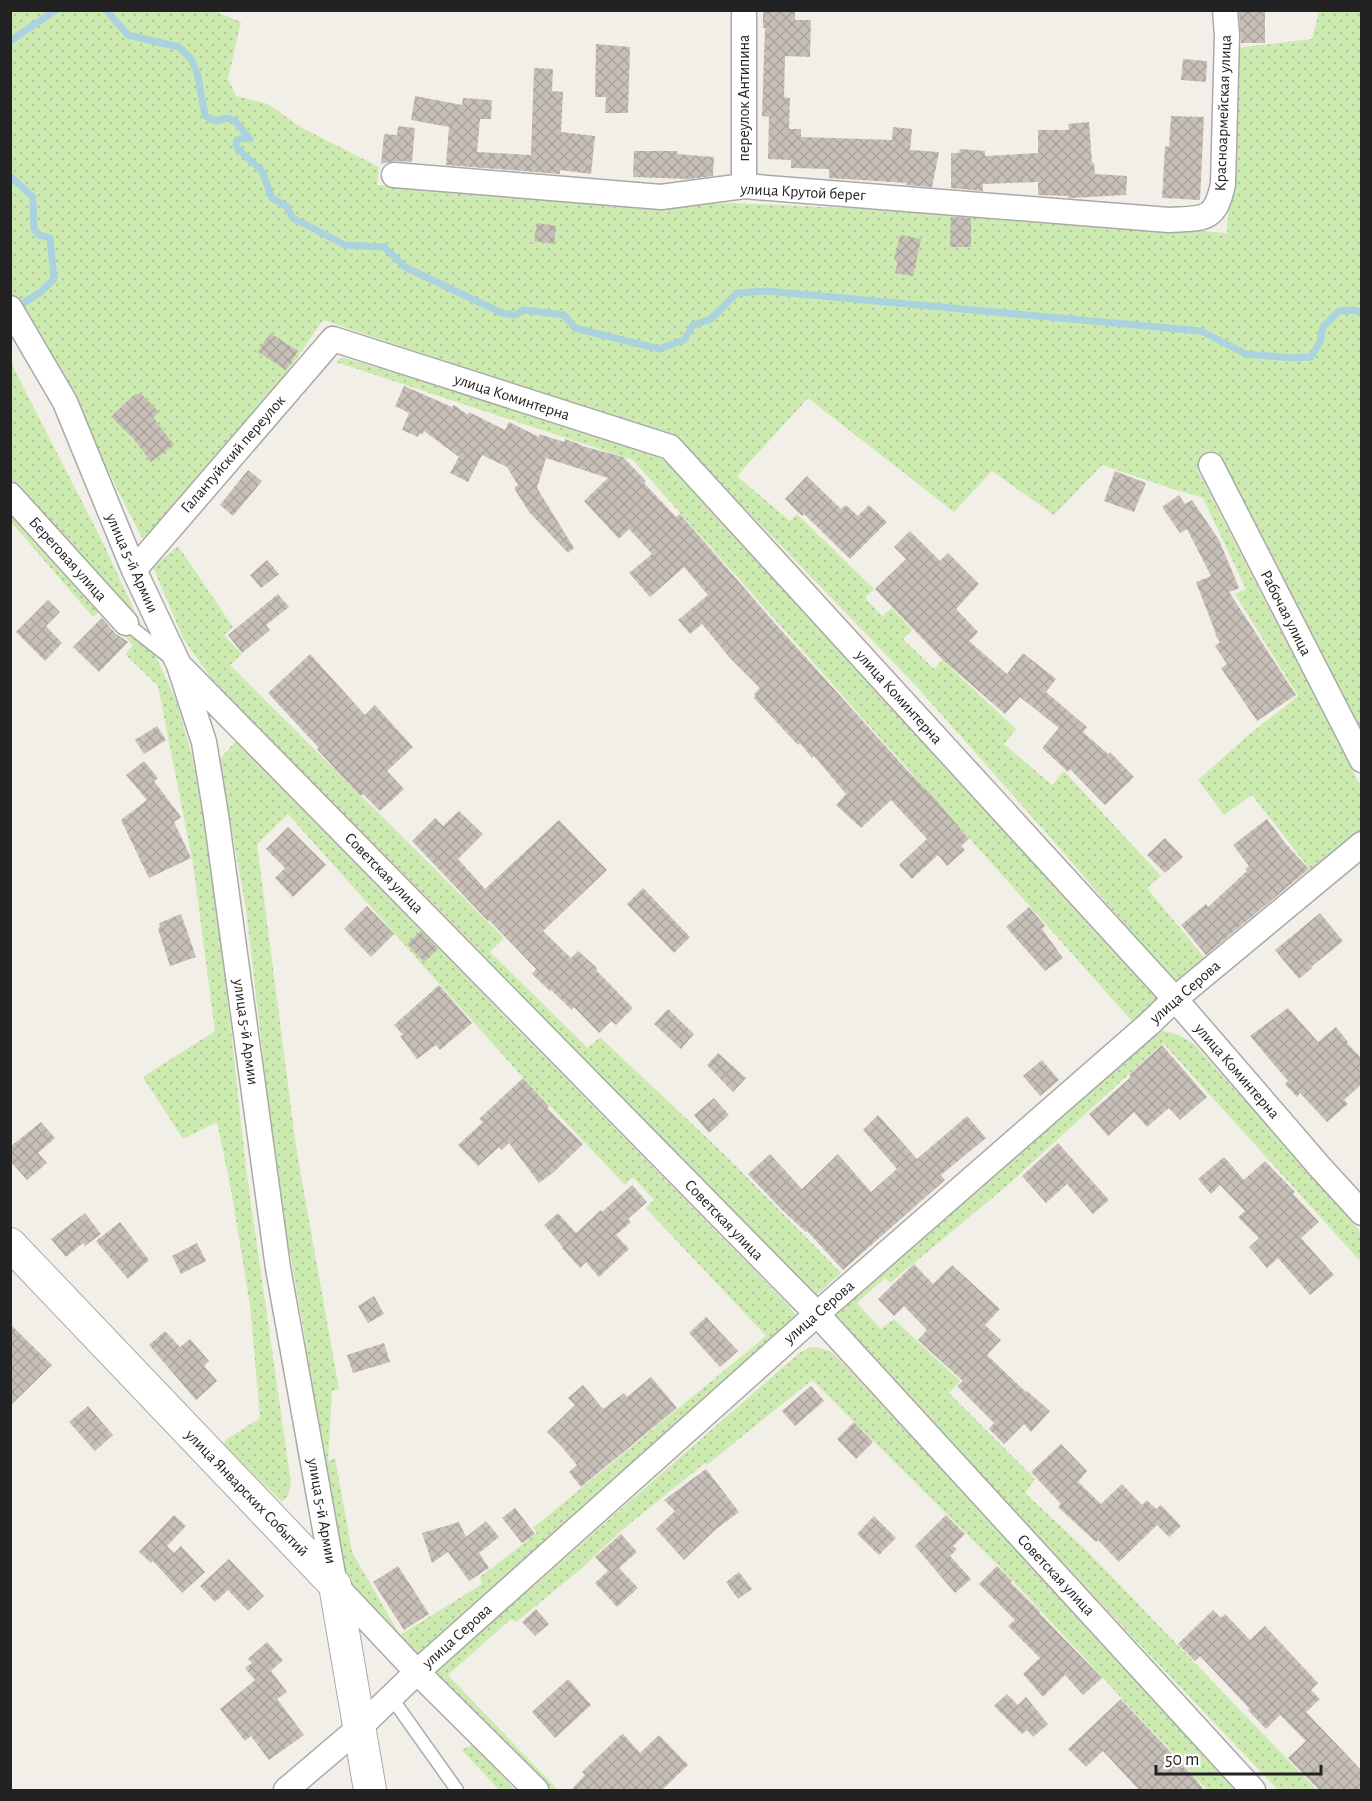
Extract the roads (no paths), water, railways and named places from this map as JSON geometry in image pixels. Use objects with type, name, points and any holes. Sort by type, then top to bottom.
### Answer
[{"type":"street","name":"переулок Антипина","points":[[744,10],[744,186]]},
{"type":"street","name":"Красноармейская улица","points":[[1212,213],[1220,200],[1223,184],[1227,35],[1224,10]]},
{"type":"street","name":"улица Крутой берег","points":[[394,175],[661,197],[744,186],[1170,220],[1204,218],[1212,213]]},
{"type":"street","name":"улица 5-й Армии","points":[[10,308],[65,402],[134,570],[179,665],[204,742],[278,1268],[370,1791]]},
{"type":"street","name":"Галантуйский переулок","points":[[134,570],[333,339]]},
{"type":"street","name":"улица Коминтерна","points":[[333,339],[670,447],[1175,999],[1362,1213]]},
{"type":"street","name":"Рабочая улица","points":[[1211,465],[1362,760]]},
{"type":"street","name":"Береговая улица","points":[[10,495],[126,622]]},
{"type":"street","name":"Советская улица","points":[[179,665],[817,1314],[1253,1791]]},
{"type":"street","name":"улица Серова","points":[[286,1791],[359,1728],[417,1672],[817,1314],[1175,999],[1362,844]]},
{"type":"street","name":"улица Январских Событий","points":[[10,1244],[417,1672],[536,1791]]},
{"type":"lane","points":[[126,622],[179,665]]},
{"type":"lane","points":[[391,1697],[457,1791]]},
{"type":"waterway","points":[[10,41],[56,10]]},
{"type":"waterway","points":[[106,10],[128,35],[179,47],[191,59],[197,72],[205,116],[215,121],[227,118],[234,120],[250,139],[237,140],[238,149],[262,171],[272,198],[286,206],[293,218],[345,245],[384,247],[405,267],[502,313],[515,315],[524,310],[564,315],[575,328],[659,349],[684,340],[693,325],[711,319],[737,293],[767,291],[1201,331],[1246,354],[1293,358],[1311,357],[1320,342],[1323,327],[1339,311],[1362,312]]},
{"type":"waterway","points":[[10,176],[33,197],[34,229],[39,235],[50,238],[54,279],[42,291],[16,308]]}]
